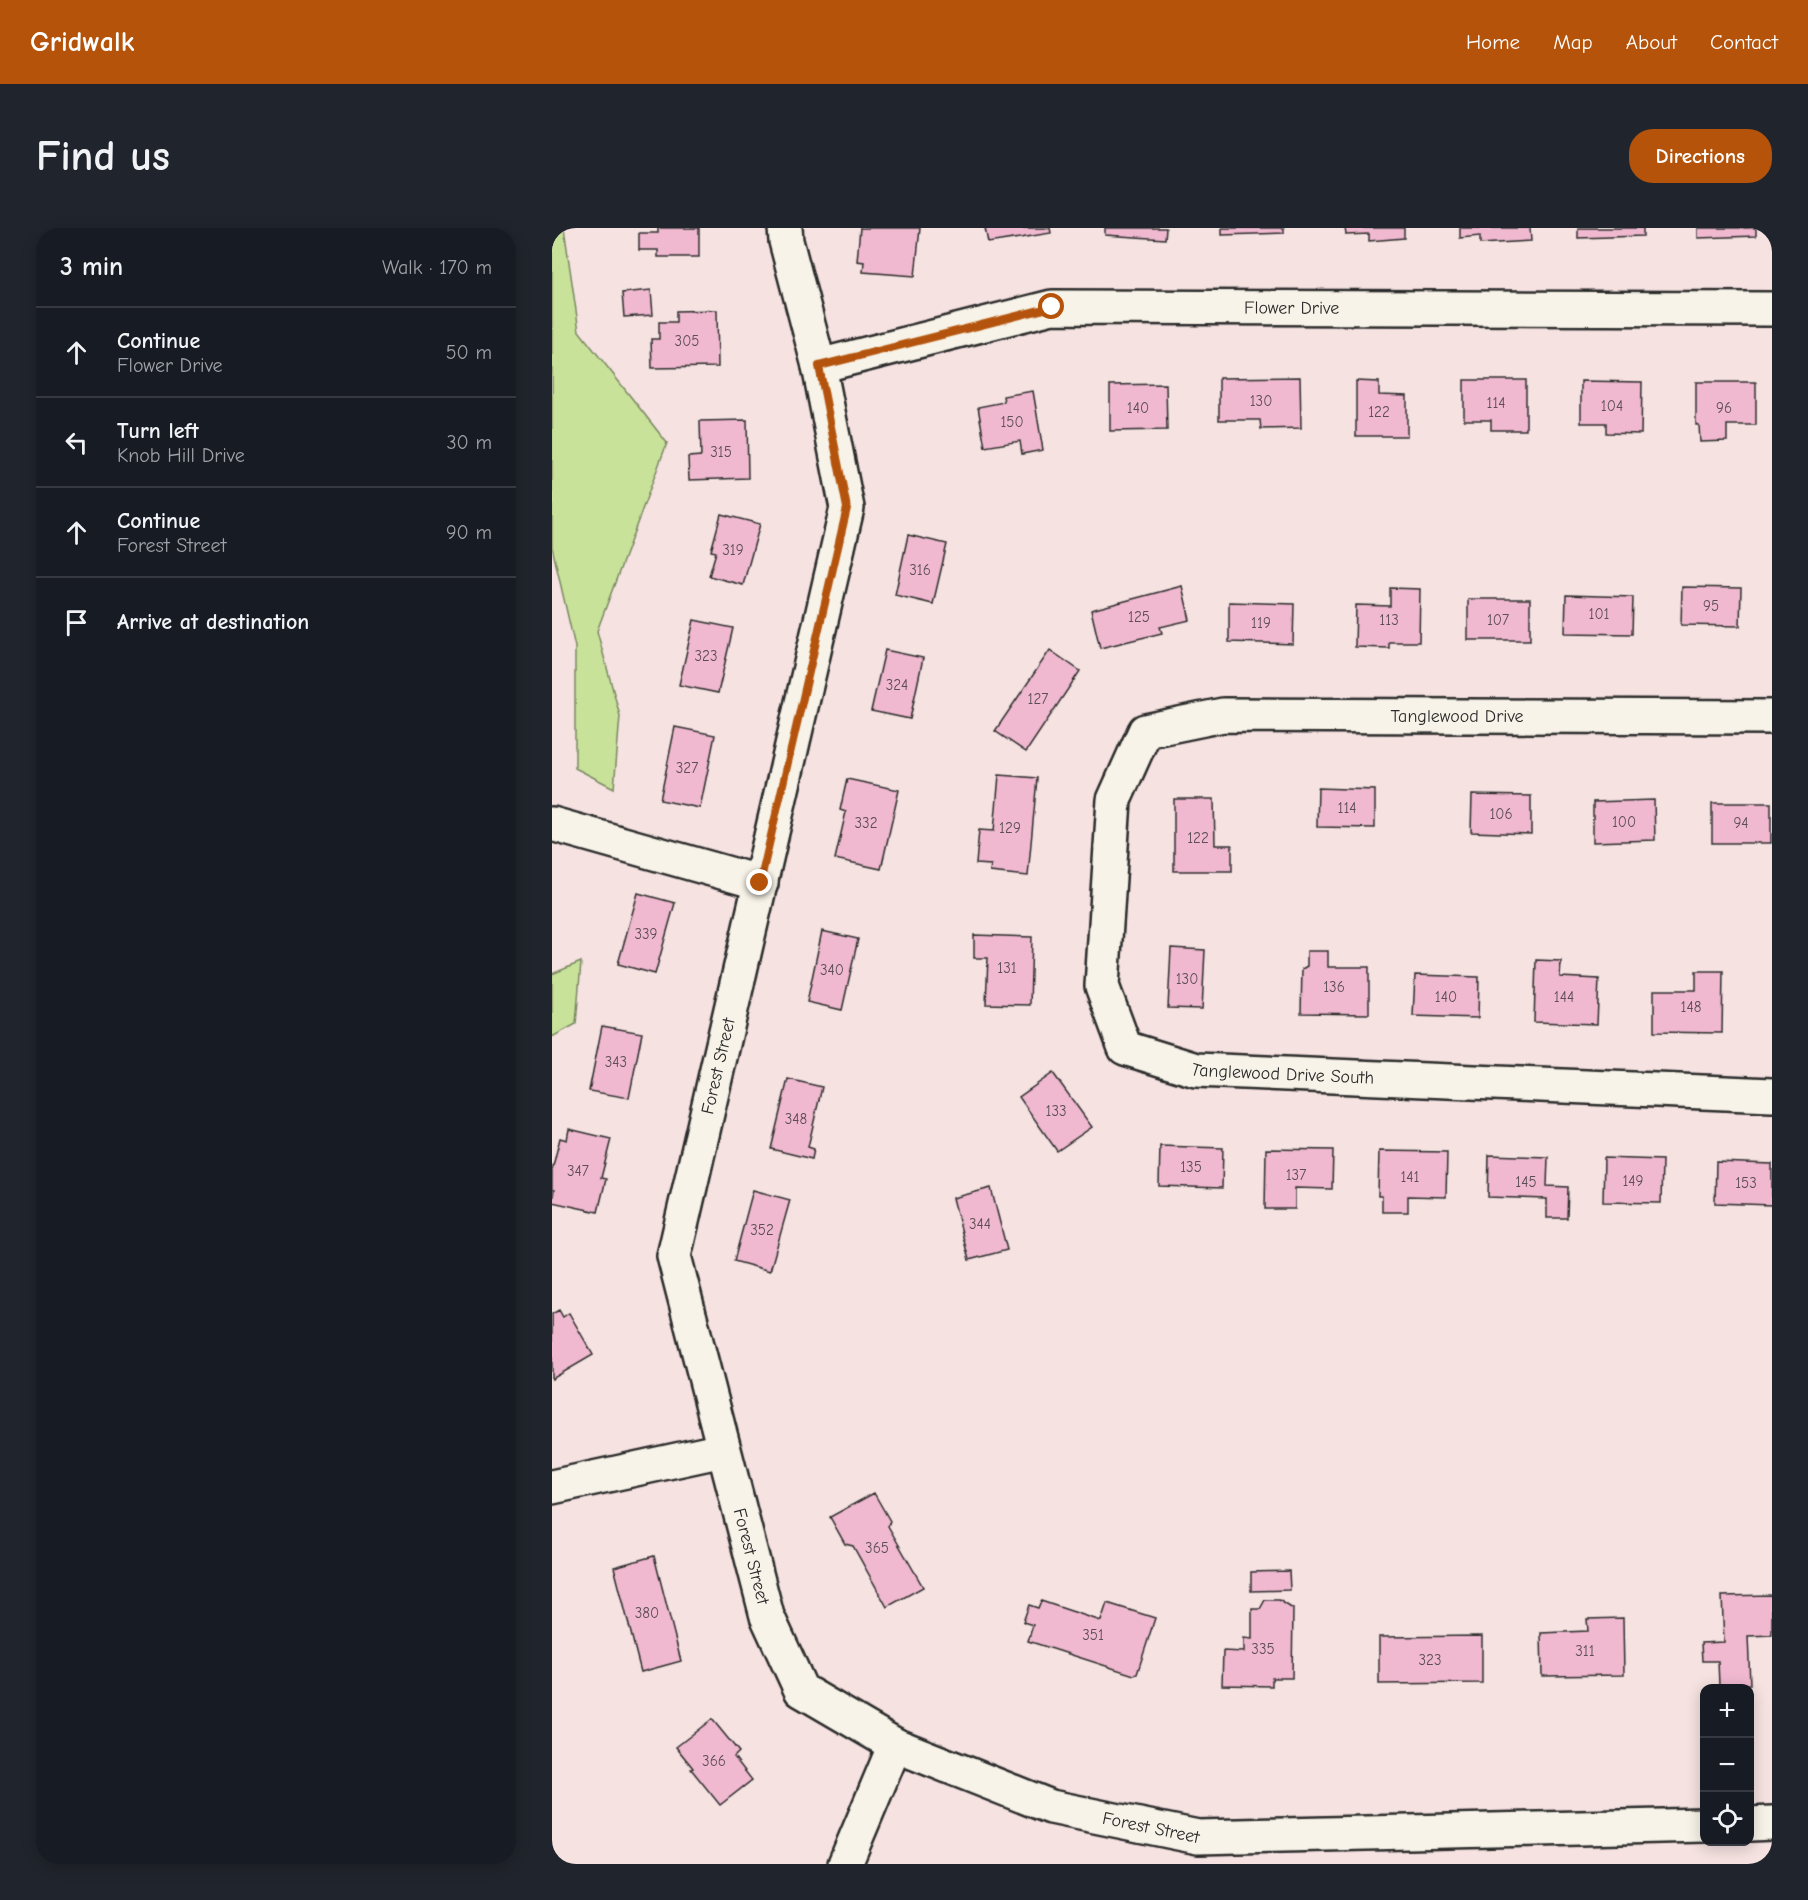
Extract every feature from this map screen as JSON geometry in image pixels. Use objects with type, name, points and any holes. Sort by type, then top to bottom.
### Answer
[{"type":"street","points":[[785,228],[786,241],[819,366]]},
{"type":"street","name":"Flower Drive","points":[[819,366],[1052,307],[1772,309]]},
{"type":"street","name":"Forest Street","points":[[819,366],[847,508],[674,1256],[767,1616],[801,1690],[895,1744],[1051,1807],[1198,1837],[1700,1825]]},
{"type":"street","name":"Tanglewood Drive","points":[[1145,731],[1223,715],[1772,717]]},
{"type":"street","name":"Tanglewood Drive South","points":[[1145,731],[1114,800],[1102,986],[1125,1048],[1196,1070],[1772,1095]]},
{"type":"street","points":[[552,824],[760,883]]},
{"type":"street","points":[[552,1487],[723,1450]]},
{"type":"street","points":[[845,1864],[895,1744]]},
{"type":"street","points":[[1754,1824],[1772,1823]]},
{"type":"green space","points":[[552,228],[564,228],[579,331],[667,443],[597,631],[620,716],[614,788],[575,768],[575,647],[552,547]]},
{"type":"green space","points":[[581,962],[576,1024],[552,1037],[552,974]]},
{"type":"building","points":[[658,228],[699,228],[699,257],[658,257],[658,250],[639,250],[639,233],[658,233]]},
{"type":"building","points":[[860,228],[920,228],[915,276],[863,272],[864,262],[857,261]]},
{"type":"building","points":[[985,228],[1050,228],[1051,233],[988,243]]},
{"type":"building","points":[[1105,228],[1166,228],[1165,239],[1105,235]]},
{"type":"building","points":[[1222,228],[1284,228],[1284,233],[1222,235]]},
{"type":"building","points":[[1345,228],[1404,228],[1404,238],[1369,241],[1369,234],[1346,235]]},
{"type":"building","points":[[1460,228],[1530,228],[1531,241],[1480,244],[1480,236],[1460,238]]},
{"type":"building","points":[[1578,228],[1643,228],[1643,236],[1578,238]]},
{"type":"building","points":[[1698,228],[1756,228],[1756,236],[1698,238]]},
{"type":"building","points":[[651,290],[653,315],[624,317],[622,293]]},
{"type":"building","points":[[717,310],[718,367],[652,368],[651,339],[659,339],[659,322],[676,322],[676,311]]},
{"type":"building","points":[[1300,377],[1301,428],[1261,429],[1260,420],[1219,420],[1219,378]]},
{"type":"building","points":[[1464,380],[1526,380],[1526,430],[1491,430],[1491,420],[1464,420]]},
{"type":"building","points":[[1356,381],[1379,382],[1379,395],[1407,396],[1407,436],[1356,436]]},
{"type":"building","points":[[1581,381],[1642,382],[1641,434],[1606,433],[1606,423],[1581,423]]},
{"type":"building","points":[[1696,382],[1756,382],[1756,425],[1727,425],[1727,441],[1700,442],[1699,425],[1696,425]]},
{"type":"building","points":[[1166,384],[1167,430],[1110,431],[1110,385]]},
{"type":"building","points":[[1033,391],[1043,450],[1022,454],[1020,441],[985,447],[978,407],[1004,402],[1003,396]]},
{"type":"building","points":[[747,420],[748,478],[689,480],[688,457],[701,456],[700,421]]},
{"type":"building","points":[[721,514],[760,524],[743,585],[709,576],[716,552],[711,551]]},
{"type":"building","points":[[908,535],[947,544],[933,604],[895,595]]},
{"type":"building","points":[[1182,586],[1190,620],[1160,627],[1162,633],[1100,648],[1091,610]]},
{"type":"building","points":[[1682,587],[1741,588],[1740,626],[1681,625]]},
{"type":"building","points":[[1390,588],[1420,589],[1419,642],[1389,642],[1389,648],[1355,647],[1356,605],[1390,606]]},
{"type":"building","points":[[1566,595],[1633,597],[1632,634],[1565,633]]},
{"type":"building","points":[[1468,599],[1530,599],[1530,640],[1468,640]]},
{"type":"building","points":[[1229,602],[1294,604],[1293,644],[1229,642]]},
{"type":"building","points":[[694,620],[733,628],[718,693],[679,685]]},
{"type":"building","points":[[885,650],[923,658],[910,719],[871,711]]},
{"type":"building","points":[[1050,650],[1080,671],[1026,752],[995,731]]},
{"type":"building","points":[[675,727],[715,735],[700,808],[660,800]]},
{"type":"building","points":[[999,775],[1037,778],[1028,876],[990,872],[991,865],[976,864],[979,830],[994,831]]},
{"type":"building","points":[[847,779],[899,790],[881,869],[835,859],[846,812],[840,810]]},
{"type":"building","points":[[1318,788],[1375,790],[1375,828],[1317,827]]},
{"type":"building","points":[[1472,795],[1531,796],[1531,834],[1471,832]]},
{"type":"building","points":[[1174,799],[1214,799],[1215,845],[1232,845],[1232,871],[1174,871]]},
{"type":"building","points":[[1654,800],[1655,840],[1593,842],[1593,802]]},
{"type":"building","points":[[1712,803],[1771,803],[1771,843],[1712,843]]},
{"type":"building","points":[[638,893],[675,903],[655,974],[618,964]]},
{"type":"building","points":[[822,931],[858,939],[842,1010],[807,1002]]},
{"type":"building","points":[[974,935],[1032,937],[1030,1005],[986,1004],[988,958],[974,958]]},
{"type":"building","points":[[1171,948],[1205,950],[1202,1009],[1168,1008]]},
{"type":"building","points":[[1307,951],[1328,951],[1328,967],[1369,967],[1369,1014],[1301,1013],[1302,969],[1307,966]]},
{"type":"building","points":[[1536,960],[1561,961],[1560,977],[1599,979],[1597,1024],[1534,1022]]},
{"type":"building","points":[[1696,971],[1723,971],[1722,1033],[1654,1032],[1654,990],[1696,990]]},
{"type":"building","points":[[1415,975],[1479,977],[1478,1018],[1413,1016]]},
{"type":"building","points":[[602,1026],[642,1033],[629,1098],[589,1091]]},
{"type":"building","points":[[1053,1073],[1092,1127],[1057,1151],[1019,1097]]},
{"type":"building","points":[[788,1079],[822,1087],[808,1147],[814,1149],[812,1159],[771,1149]]},
{"type":"building","points":[[569,1129],[611,1139],[601,1178],[606,1179],[598,1212],[552,1202],[554,1190],[552,1190],[552,1170],[560,1138],[567,1140]]},
{"type":"building","points":[[1160,1146],[1223,1148],[1222,1188],[1159,1186]]},
{"type":"building","points":[[1266,1149],[1333,1150],[1332,1189],[1295,1188],[1295,1209],[1265,1209]]},
{"type":"building","points":[[1379,1151],[1447,1152],[1446,1197],[1408,1196],[1408,1212],[1382,1212],[1382,1196],[1378,1196]]},
{"type":"building","points":[[1489,1155],[1548,1157],[1547,1186],[1568,1187],[1567,1218],[1547,1218],[1547,1199],[1488,1197]]},
{"type":"building","points":[[1604,1158],[1662,1160],[1661,1203],[1603,1202]]},
{"type":"building","points":[[1716,1162],[1772,1164],[1772,1205],[1715,1203]]},
{"type":"building","points":[[991,1188],[1007,1250],[969,1260],[953,1198]]},
{"type":"building","points":[[753,1190],[790,1200],[770,1271],[734,1261]]},
{"type":"building","points":[[559,1310],[563,1317],[569,1313],[593,1355],[552,1379],[552,1314]]},
{"type":"building","points":[[874,1493],[890,1521],[888,1526],[923,1587],[887,1607],[853,1546],[845,1544],[830,1517]]},
{"type":"building","points":[[654,1556],[681,1661],[641,1672],[614,1567]]},
{"type":"building","points":[[1289,1571],[1290,1590],[1251,1591],[1251,1572]]},
{"type":"building","points":[[1772,1595],[1772,1635],[1748,1636],[1750,1684],[1719,1684],[1718,1661],[1702,1661],[1701,1643],[1724,1642],[1722,1596]]},
{"type":"building","points":[[1265,1600],[1279,1600],[1293,1609],[1292,1678],[1272,1678],[1272,1686],[1222,1685],[1223,1651],[1244,1652],[1244,1638],[1252,1639],[1252,1609],[1260,1609]]},
{"type":"building","points":[[1041,1601],[1101,1621],[1107,1603],[1155,1618],[1137,1674],[1134,1675],[1028,1641],[1033,1625],[1023,1622],[1029,1605],[1038,1608]]},
{"type":"building","points":[[1623,1618],[1624,1675],[1542,1676],[1541,1633],[1588,1631],[1587,1619]]},
{"type":"building","points":[[1482,1636],[1482,1683],[1379,1684],[1379,1637]]},
{"type":"building","points":[[712,1719],[739,1752],[734,1757],[752,1780],[720,1805],[676,1747]]},
{"type":"route","points":[[760,883],[847,508],[819,366],[1052,307]]}]
